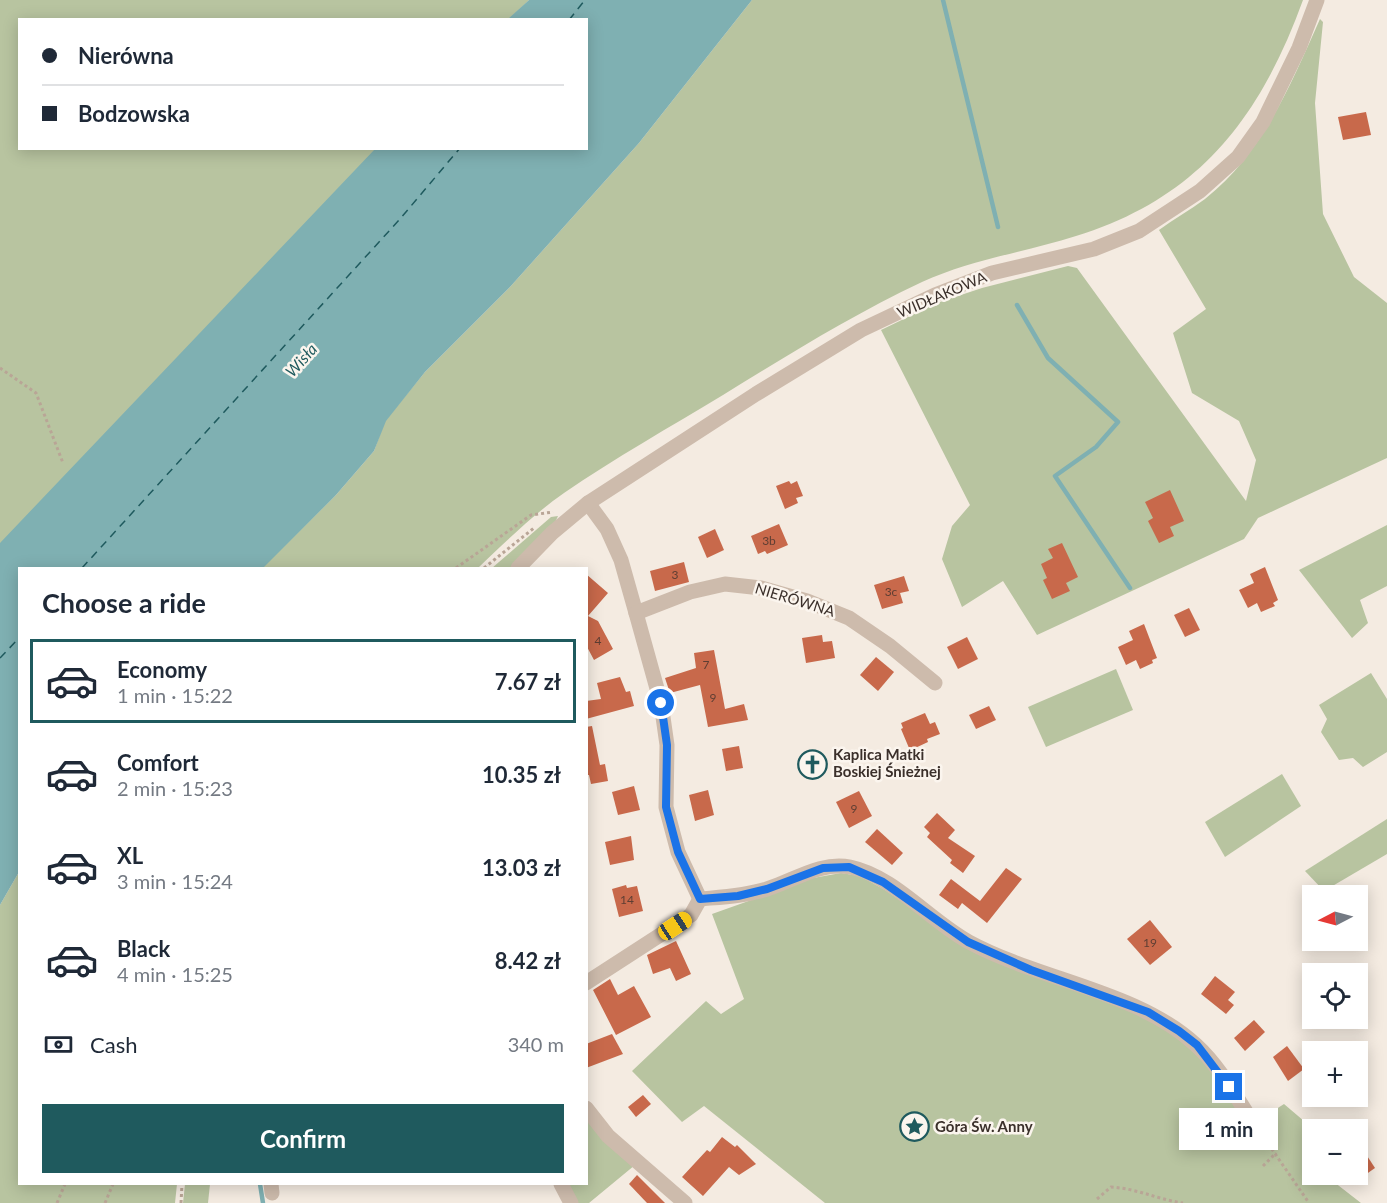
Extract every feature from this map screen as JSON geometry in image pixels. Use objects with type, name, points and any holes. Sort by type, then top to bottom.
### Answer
[{"type":"street","name":"WIDŁAKOWA","points":[[519,567],[552,533],[588,503],[756,394],[861,330],[935,294],[992,273],[1094,249],[1139,231],[1200,191],[1238,157],[1263,122],[1299,48],[1317,0]]},
{"type":"street","points":[[588,503],[607,529],[621,560],[636,613],[661,703],[667,745],[666,807],[678,852],[700,899]]},
{"type":"street","name":"NIERÓWNA","points":[[636,613],[690,592],[725,584],[761,588],[807,601],[849,618],[890,646],[935,683]]},
{"type":"street","points":[[700,899],[738,896],[767,889],[823,868],[849,867],[883,882],[968,942],[1031,970],[1148,1012],[1179,1031],[1210,1059],[1250,1118]]},
{"type":"street","points":[[588,982],[691,915],[700,899]]},
{"type":"street","points":[[588,1111],[608,1136],[685,1203]]},
{"type":"street","points":[[562,1185],[572,1203]]},
{"type":"path","points":[[0,368],[36,393],[63,463]]},
{"type":"path","points":[[544,519],[561,506]]},
{"type":"path","points":[[457,567],[531,515],[553,512]]},
{"type":"path","points":[[485,567],[536,526]]},
{"type":"path","points":[[1250,1118],[1309,1203]]},
{"type":"path","points":[[1263,1166],[1276,1153]]},
{"type":"path","points":[[57,1203],[65,1185]]},
{"type":"path","points":[[105,1203],[113,1185]]},
{"type":"path","points":[[181,1203],[182,1185]]},
{"type":"path","points":[[1097,1199],[1111,1187],[1135,1188],[1161,1200],[1183,1203]]},
{"type":"green space","points":[[0,0],[529,0],[510,18],[18,18],[18,150],[379,150],[0,547]]},
{"type":"green space","points":[[752,0],[1303,0],[1267,81],[1245,117],[1191,176],[1157,200],[1119,220],[1076,236],[940,274],[845,322],[583,480],[542,510],[479,567],[263,567],[336,495],[374,451],[385,421],[425,372],[510,287],[639,143]]},
{"type":"green space","points":[[1320,19],[1323,22],[1315,103],[1323,214],[1354,277],[1387,303],[1387,458],[1258,518],[1244,539],[1037,635],[1003,581],[962,607],[942,559],[952,526],[970,505],[881,330],[937,303],[982,288],[1068,266],[1077,268],[1246,501],[1256,460],[1239,421],[1192,393],[1173,333],[1206,309],[1159,230],[1205,199],[1243,161],[1273,116]]},
{"type":"green space","points":[[558,516],[553,527],[513,567],[493,567],[551,517]]},
{"type":"green space","points":[[1387,525],[1387,586],[1360,600],[1368,623],[1352,638],[1299,570]]},
{"type":"green space","points":[[1116,669],[1133,710],[1046,747],[1028,707]]},
{"type":"green space","points":[[1371,673],[1387,699],[1387,752],[1363,767],[1353,758],[1339,760],[1321,732],[1327,719],[1319,705]]},
{"type":"green space","points":[[1282,774],[1301,806],[1225,857],[1205,822]]},
{"type":"green space","points":[[1387,819],[1387,854],[1334,885],[1318,885],[1305,871]]},
{"type":"green space","points":[[841,873],[860,876],[885,890],[958,940],[1145,1016],[1193,1048],[1248,1120],[1259,1120],[1284,1104],[1302,1119],[1302,1185],[1338,1185],[1361,1203],[825,1203],[704,1106],[682,1122],[632,1071],[706,1001],[721,1014],[744,999],[712,914],[813,878]]},
{"type":"green space","points":[[18,874],[18,1185],[177,1185],[175,1203],[0,1203],[0,905]]},
{"type":"green space","points":[[588,1121],[635,1165],[589,1203],[578,1203],[569,1185],[588,1185]]},
{"type":"green space","points":[[185,1185],[210,1185],[208,1203],[183,1203]]},
{"type":"water","name":"Wisła","points":[[529,0],[752,0],[639,143],[510,287],[425,372],[386,421],[374,451],[336,495],[264,567],[18,567],[18,874],[0,905],[0,543],[374,150],[588,150],[588,18],[509,18]]},
{"type":"building","points":[[1366,112],[1371,135],[1343,140],[1338,117]]},
{"type":"building","points":[[789,481],[791,484],[797,481],[803,496],[796,498],[798,503],[785,509],[776,486]]},
{"type":"building","points":[[1170,490],[1184,521],[1170,527],[1174,536],[1159,543],[1148,521],[1153,518],[1145,502]]},
{"type":"building","points":[[779,524],[788,545],[767,554],[765,551],[758,554],[751,536]]},
{"type":"building","points":[[715,529],[724,550],[707,558],[698,537]]},
{"type":"building","points":[[1062,543],[1078,577],[1066,583],[1070,591],[1052,599],[1043,580],[1047,578],[1041,564],[1053,558],[1048,549]]},
{"type":"building","points":[[684,562],[689,582],[655,591],[650,571]]},
{"type":"building","points":[[1265,567],[1278,600],[1273,603],[1275,606],[1261,612],[1257,603],[1248,608],[1239,590],[1254,583],[1250,574]]},
{"type":"building","points":[[588,576],[608,593],[588,616]]},
{"type":"building","points":[[904,576],[909,591],[900,593],[903,603],[882,609],[874,585]]},
{"type":"building","points":[[1189,608],[1200,630],[1185,637],[1174,615]]},
{"type":"building","points":[[588,616],[598,621],[613,649],[594,660],[588,649]]},
{"type":"building","points":[[1144,624],[1157,658],[1152,660],[1153,663],[1140,669],[1136,660],[1126,665],[1118,647],[1133,640],[1129,631]]},
{"type":"building","points":[[822,635],[823,642],[832,641],[835,658],[806,663],[802,638]]},
{"type":"building","points":[[967,637],[978,659],[958,669],[947,647]]},
{"type":"building","points":[[714,650],[725,709],[744,704],[748,720],[708,727],[700,685],[670,693],[665,678],[696,668],[694,653]]},
{"type":"building","points":[[876,657],[894,672],[878,691],[860,675]]},
{"type":"building","points":[[620,677],[626,692],[630,691],[634,706],[588,718],[588,701],[601,699],[597,683]]},
{"type":"building","points":[[989,706],[996,720],[976,729],[969,715]]},
{"type":"building","points":[[925,713],[930,724],[935,722],[940,734],[927,739],[928,742],[913,749],[909,748],[901,729],[903,728],[901,723]]},
{"type":"building","points":[[592,726],[600,765],[605,764],[608,781],[591,784],[588,775],[588,727]]},
{"type":"building","points":[[739,746],[743,768],[726,771],[722,749]]},
{"type":"building","points":[[634,786],[640,810],[618,815],[612,792]]},
{"type":"building","points":[[708,790],[714,815],[695,821],[689,795]]},
{"type":"building","points":[[859,791],[872,816],[849,828],[836,802]]},
{"type":"building","points":[[937,813],[955,830],[948,838],[975,856],[963,873],[950,863],[952,860],[927,837],[930,833],[924,827]]},
{"type":"building","points":[[877,829],[903,853],[892,865],[865,842]]},
{"type":"building","points":[[631,836],[634,860],[610,865],[605,842]]},
{"type":"building","points":[[1006,868],[1022,879],[987,923],[962,903],[958,909],[939,895],[951,879],[980,901]]},
{"type":"building","points":[[626,885],[627,888],[637,886],[643,911],[619,917],[612,889]]},
{"type":"building","points":[[1150,920],[1172,947],[1150,965],[1127,939]]},
{"type":"building","points":[[676,941],[691,974],[676,981],[670,968],[653,974],[647,955]]},
{"type":"building","points":[[1215,976],[1235,992],[1228,1000],[1234,1005],[1226,1014],[1201,994]]},
{"type":"building","points":[[610,979],[618,995],[634,986],[651,1017],[616,1035],[593,990]]},
{"type":"building","points":[[1254,1020],[1265,1032],[1245,1051],[1234,1038]]},
{"type":"building","points":[[612,1034],[623,1054],[588,1067],[588,1043]]},
{"type":"building","points":[[1287,1046],[1302,1066],[1302,1070],[1288,1081],[1273,1057]]},
{"type":"building","points":[[643,1095],[651,1104],[636,1117],[628,1107]]},
{"type":"building","points":[[722,1137],[735,1147],[737,1145],[756,1164],[739,1175],[729,1167],[703,1196],[682,1177],[707,1150],[710,1152]]},
{"type":"building","points":[[1368,1157],[1375,1168],[1368,1173]]},
{"type":"building","points":[[637,1175],[665,1203],[647,1203],[629,1184]]},
{"type":"waterway","points":[[943,0],[998,227]]},
{"type":"waterway","points":[[1017,305],[1048,358],[1118,422],[1096,447],[1055,476],[1130,588]]},
{"type":"waterway","points":[[260,1185],[263,1203]]},
{"type":"ferry route","points":[[571,18],[585,0]]},
{"type":"ferry route","points":[[83,567],[400,219],[458,150]]},
{"type":"ferry route","points":[[0,658],[18,639]]},
{"type":"place","name":"Kaplica Matki Boskiej Śnieżnej","points":[[812,764]]},
{"type":"place","name":"Góra Św. Anny","points":[[914,1127]]},
{"type":"route","points":[[661,703],[667,745],[666,807],[678,852],[700,899],[738,896],[767,889],[823,868],[849,867],[883,882],[968,942],[1031,970],[1148,1012],[1197,1045],[1210,1059],[1229,1087]]}]
